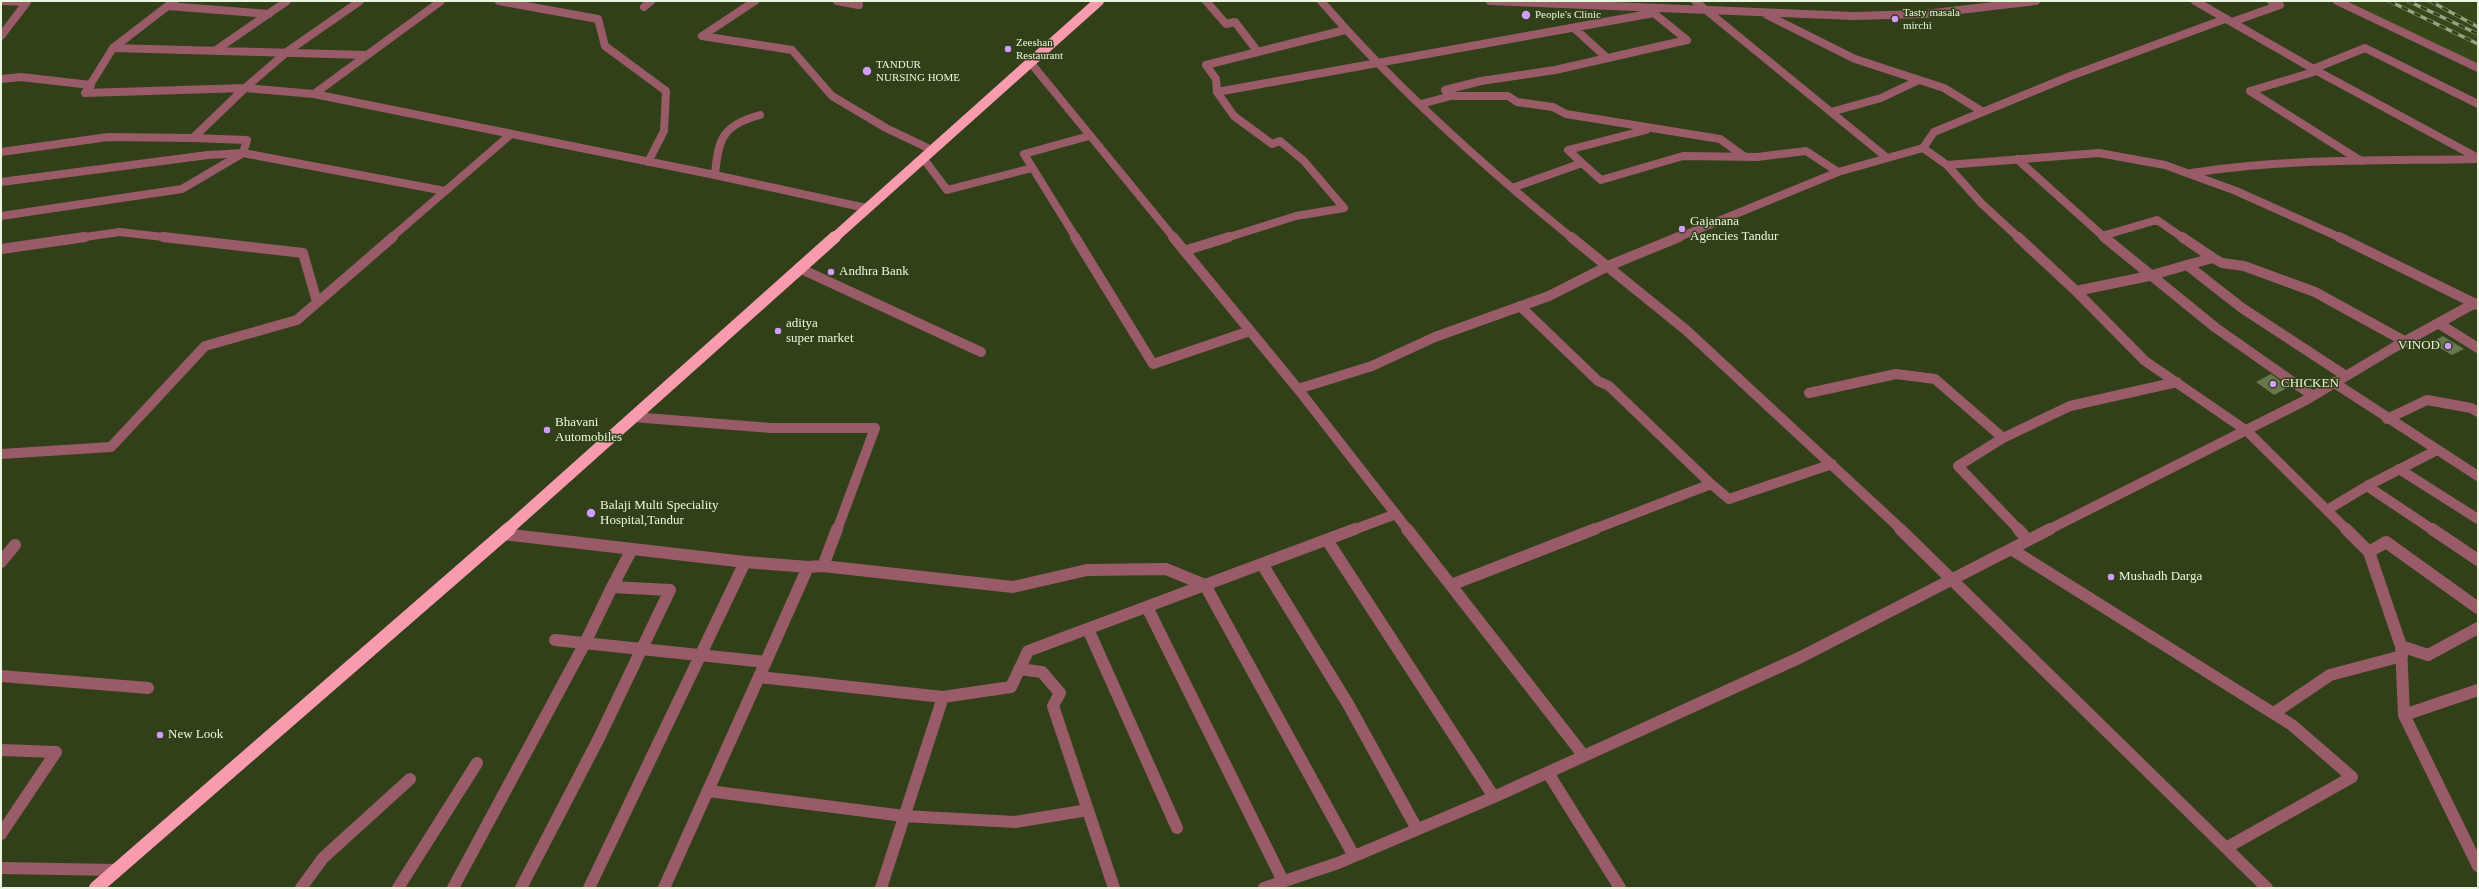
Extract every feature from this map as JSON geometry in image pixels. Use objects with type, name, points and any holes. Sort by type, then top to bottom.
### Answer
[{"type":"highway","points":[[96,888],[503,534],[1098,1]]},
{"type":"street","points":[[1,1],[27,2],[1,36]]},
{"type":"street","points":[[216,50],[287,1]]},
{"type":"street","points":[[193,138],[245,88],[288,51],[360,1]]},
{"type":"street","points":[[314,94],[441,1]]},
{"type":"street","points":[[499,1],[598,19],[605,46],[666,91],[664,131],[648,162]]},
{"type":"street","points":[[644,7],[651,1]]},
{"type":"street","points":[[755,1],[702,36],[792,50],[832,96],[927,154],[947,190],[1032,168]]},
{"type":"street","points":[[837,1],[859,6]]},
{"type":"street","points":[[1206,1],[1226,24],[1234,22],[1258,52]]},
{"type":"street","points":[[1321,1],[1345,30],[1376,63],[1512,188],[1686,330],[1832,464],[1953,578],[2267,888]]},
{"type":"street","points":[[1490,1],[1647,7],[1764,14],[1925,14],[2004,6],[2036,1]]},
{"type":"street","points":[[1695,1],[1708,10],[1886,157]]},
{"type":"street","points":[[1996,1],[2004,6]]},
{"type":"street","points":[[2195,1],[2315,70],[2478,158]]},
{"type":"street","points":[[1298,389],[1372,366],[1435,337],[1549,296],[1608,266],[1838,172],[1886,157],[1923,148],[1934,132],[1983,112],[2229,20],[2280,6],[2271,1]]},
{"type":"street","points":[[2337,1],[2478,68]]},
{"type":"street","points":[[269,14],[171,3],[113,48],[85,93],[245,88],[314,94],[510,135],[714,175],[866,208]]},
{"type":"street","points":[[1451,96],[1445,90],[1481,81],[1555,70],[1687,40],[1647,7]]},
{"type":"street","points":[[1217,92],[1654,14]]},
{"type":"street","points":[[1764,14],[1854,58],[1944,88],[1983,112]]},
{"type":"street","points":[[1574,28],[1607,58]]},
{"type":"street","points":[[1184,251],[1296,216],[1344,208],[1304,161],[1280,141],[1272,144],[1234,116],[1217,92],[1216,79],[1206,65],[1345,30]]},
{"type":"street","points":[[113,48],[288,51],[367,55]]},
{"type":"street","points":[[2361,161],[2250,91],[2315,70],[2365,48],[2478,104]]},
{"type":"street","points":[[1030,62],[1089,136],[1298,389],[1584,756]]},
{"type":"street","points":[[1,79],[21,77],[91,85]]},
{"type":"street","points":[[1831,112],[1881,98],[1919,80]]},
{"type":"street","points":[[1421,104],[1451,96],[1508,96],[1517,102],[1553,107],[1566,114],[1648,130],[1720,139],[1745,157]]},
{"type":"street","points":[[714,175],[716,153],[726,130],[739,120],[760,115]]},
{"type":"street","points":[[1648,130],[1568,150],[1601,180],[1682,156],[1745,157],[1806,151],[1838,172]]},
{"type":"street","points":[[1,454],[111,447],[205,346],[297,320],[510,135]]},
{"type":"street","points":[[1089,136],[1024,154],[1153,364],[1250,331]]},
{"type":"street","points":[[1,152],[108,137],[247,140],[243,153],[182,189],[1,216]]},
{"type":"street","points":[[1923,148],[1947,165],[1982,204],[2076,291],[2145,361],[2247,431],[2369,552],[2402,651],[2404,715],[2478,866]]},
{"type":"street","points":[[1,182],[208,155],[243,153],[445,191]]},
{"type":"street","points":[[1947,165],[2099,153],[2165,165],[2236,191],[2352,243],[2476,304]]},
{"type":"street","points":[[2462,158],[2478,166]]},
{"type":"street","points":[[2189,174],[2237,166],[2478,158]]},
{"type":"street","points":[[2017,159],[2102,236],[2149,276],[2217,329],[2313,396]]},
{"type":"street","points":[[1512,188],[1582,164]]},
{"type":"street","points":[[2102,236],[2157,220],[2222,263],[2244,266],[2315,292],[2406,342]]},
{"type":"street","points":[[1,249],[120,232],[303,253],[317,302]]},
{"type":"street","points":[[2076,291],[2149,276],[2213,258]]},
{"type":"street","points":[[2187,265],[2242,308],[2346,376]]},
{"type":"street","points":[[799,268],[981,352]]},
{"type":"street","points":[[1264,888],[1281,885],[1354,856],[1548,773],[1801,657],[2011,548],[2247,431],[2261,421],[2313,396],[2333,382],[2406,342],[2438,322],[2476,304]]},
{"type":"street","points":[[1520,306],[1598,381],[1609,386],[1711,484],[1729,499],[1832,464]]},
{"type":"street","points":[[2438,322],[2478,348]]},
{"type":"street","points":[[1810,393],[1896,374],[1936,379],[2003,438]]},
{"type":"street","points":[[2028,540],[1958,466],[2003,438],[2070,406],[2176,382]]},
{"type":"street","points":[[2333,382],[2387,419],[2478,476]]},
{"type":"street","points":[[2387,419],[2427,400],[2471,408],[2478,412]]},
{"type":"street","points":[[633,418],[771,428],[875,428],[822,566]]},
{"type":"street","points":[[2327,510],[2366,486],[2437,450]]},
{"type":"street","points":[[2399,469],[2478,519]]},
{"type":"street","points":[[1451,585],[1711,484]]},
{"type":"street","points":[[2366,486],[2478,560]]},
{"type":"street","points":[[759,677],[943,697],[1011,686],[1028,651],[1396,514]]},
{"type":"street","points":[[503,534],[745,562],[808,567],[822,566],[1013,587],[1087,570],[1166,569],[1205,585],[1354,856]]},
{"type":"street","points":[[1327,540],[1494,796]]},
{"type":"street","points":[[2369,552],[2386,542],[2478,608]]},
{"type":"street","points":[[1,562],[15,545]]},
{"type":"street","points":[[2011,548],[2292,725],[2352,777],[2226,848]]},
{"type":"street","points":[[453,888],[585,643],[632,549]]},
{"type":"street","points":[[589,888],[745,562]]},
{"type":"street","points":[[1262,564],[1348,704],[1417,829]]},
{"type":"street","points":[[664,888],[808,567]]},
{"type":"street","points":[[521,888],[590,760],[644,650],[670,590],[612,587]]},
{"type":"street","points":[[1147,607],[1281,885]]},
{"type":"street","points":[[2274,713],[2330,675],[2402,651],[2428,654],[2478,628]]},
{"type":"street","points":[[1088,629],[1178,828]]},
{"type":"street","points":[[555,640],[766,662]]},
{"type":"street","points":[[1019,669],[1042,672],[1060,693],[1053,706],[1114,888]]},
{"type":"street","points":[[1,676],[148,688]]},
{"type":"street","points":[[2404,715],[2478,690]]},
{"type":"street","points":[[881,888],[943,697]]},
{"type":"street","points":[[1,750],[56,752],[1,834]]},
{"type":"street","points":[[398,888],[477,764]]},
{"type":"street","points":[[1548,773],[1620,888]]},
{"type":"street","points":[[301,888],[323,858],[410,779]]},
{"type":"street","points":[[708,791],[904,816],[1015,822],[1088,810]]},
{"type":"street","points":[[1,868],[117,870]]},
{"type":"shaded area","points":[[2346,1],[2478,1],[2478,65]]},
{"type":"building","name":"VINOD","points":[[2443,336],[2464,349],[2452,355],[2431,343]]},
{"type":"building","name":"CHICKEN","points":[[2271,374],[2289,387],[2274,395],[2256,382]]},
{"type":"railway","points":[[2389,1],[2478,44]]},
{"type":"railway","points":[[2408,1],[2478,34]]},
{"type":"railway","points":[[2430,1],[2478,27]]},
{"type":"place","name":"People's Clinic","points":[[1526,15]]},
{"type":"place","name":"Tasty masala mirchi","points":[[1895,19]]},
{"type":"place","name":"Zeeshan Restaurant","points":[[1008,49]]},
{"type":"place","name":"TANDUR NURSING HOME","points":[[867,71]]},
{"type":"place","name":"Gajanana Agencies Tandur","points":[[1682,229]]},
{"type":"place","name":"Andhra Bank","points":[[831,272]]},
{"type":"place","name":"aditya super market","points":[[778,331]]},
{"type":"place","name":"VINOD","points":[[2448,346]]},
{"type":"place","name":"CHICKEN","points":[[2273,384]]},
{"type":"place","name":"Bhavani Automobiles","points":[[547,430]]},
{"type":"place","name":"Balaji Multi Speciality Hospital,Tandur","points":[[591,513]]},
{"type":"place","name":"Mushadh Darga","points":[[2111,577]]},
{"type":"place","name":"New Look","points":[[160,735]]}]
